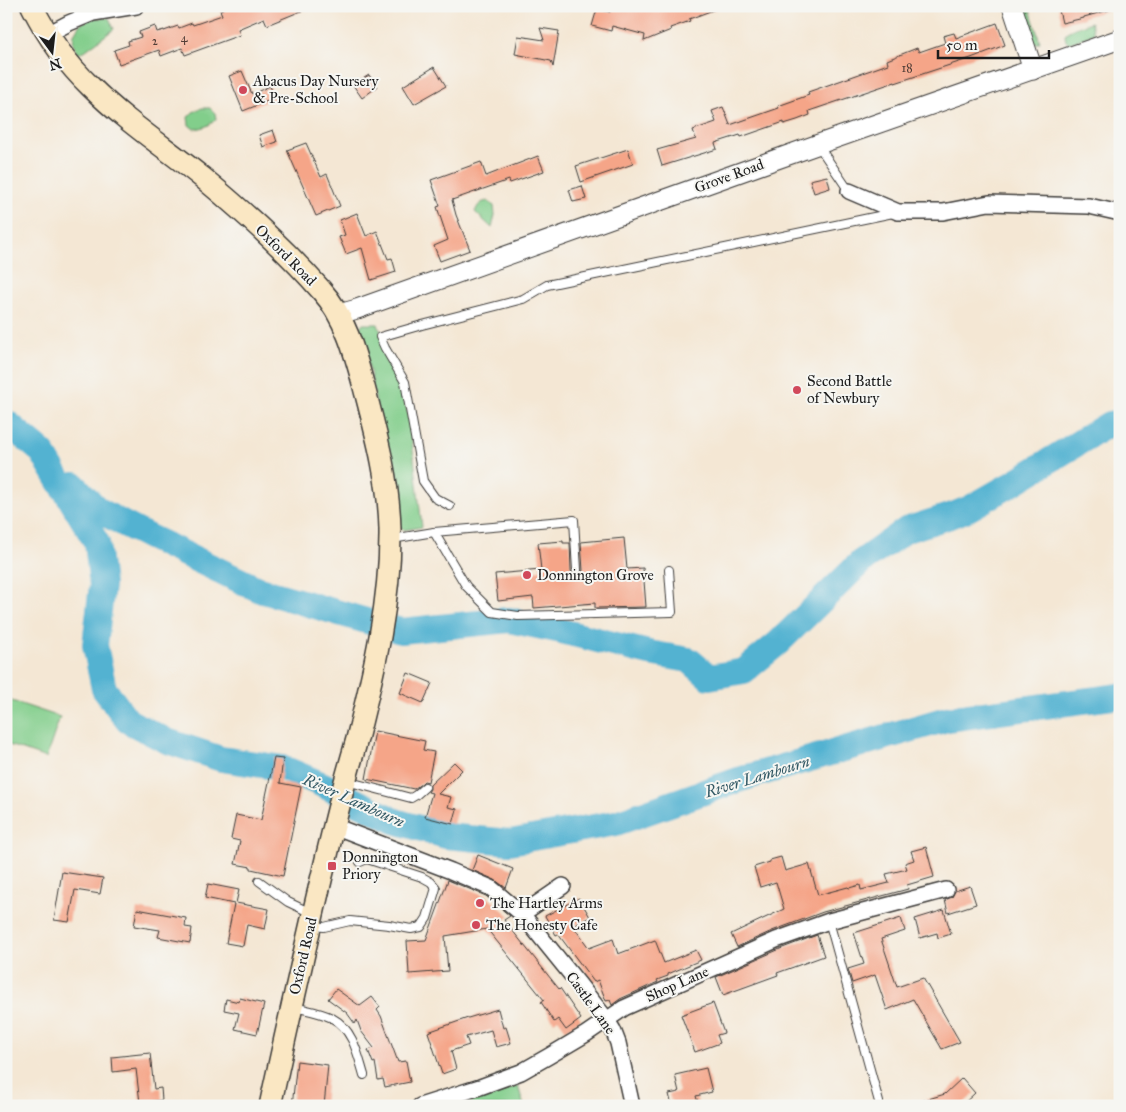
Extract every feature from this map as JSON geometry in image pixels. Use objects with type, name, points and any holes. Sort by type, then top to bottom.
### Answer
[{"type":"main road","name":"Oxford Road","points":[[32,6],[48,34],[74,70],[90,87],[263,230],[328,297],[339,314],[354,354],[381,454],[388,491],[390,539],[388,586],[379,640],[368,695],[340,801],[270,1106]]},
{"type":"street","points":[[48,34],[93,13],[136,6]]},
{"type":"street","points":[[1012,6],[1033,70]]},
{"type":"street","name":"Grove Road","points":[[339,314],[1120,39]]},
{"type":"street","points":[[849,191],[898,212],[943,212],[989,204],[1090,206],[1120,212]]},
{"type":"street","name":"Castle Lane","points":[[340,801],[451,871],[492,888],[522,914],[607,1020],[618,1043],[632,1106]]},
{"type":"street","points":[[522,914],[563,886]]},
{"type":"street","name":"Shop Lane","points":[[420,1106],[520,1072],[549,1056],[624,1008],[776,940],[829,921],[946,890]]},
{"type":"lane","points":[[819,144],[849,191]]},
{"type":"lane","points":[[450,506],[435,498],[423,481],[405,382],[380,337],[523,299],[547,285],[898,212]]},
{"type":"lane","points":[[390,539],[434,532],[574,520],[577,570]]},
{"type":"lane","points":[[434,532],[466,586],[492,612],[518,616],[672,612],[669,570]]},
{"type":"lane","points":[[340,801],[411,798],[426,787]]},
{"type":"lane","points":[[259,881],[324,927],[350,921],[411,929],[421,927],[427,918],[436,888],[431,882],[367,859],[360,862]]},
{"type":"lane","points":[[829,921],[879,1102]]},
{"type":"lane","points":[[292,1006],[334,1019],[341,1025],[356,1048],[364,1076]]},
{"type":"green space","points":[[1021,6],[1029,6],[1040,42],[1034,44]]},
{"type":"green space","points":[[93,18],[109,18],[114,29],[78,54],[73,44],[74,34],[80,24]]},
{"type":"green space","points":[[1091,22],[1094,34],[1069,43],[1066,41],[1065,36],[1067,32]]},
{"type":"green space","points":[[202,108],[210,108],[215,113],[216,119],[206,126],[194,129],[189,125],[188,117],[193,112]]},
{"type":"green space","points":[[488,201],[494,206],[495,215],[492,228],[475,212],[480,204]]},
{"type":"green space","points":[[363,324],[378,324],[409,416],[422,527],[404,530],[399,528],[370,371],[359,333],[360,327]]},
{"type":"green space","points":[[6,699],[60,717],[46,758],[6,744]]},
{"type":"green space","points":[[518,1086],[524,1106],[460,1106]]},
{"type":"building","points":[[229,6],[311,7],[267,25],[264,18],[238,29],[240,35],[185,55],[182,48],[161,56],[159,50],[119,64],[114,50],[129,45],[128,41],[141,37],[139,32],[155,26],[157,32],[178,26],[179,28],[192,23],[193,25],[222,15],[220,10]]},
{"type":"building","points":[[612,6],[638,6],[658,11],[671,6],[721,7],[689,19],[690,21],[670,28],[671,30],[644,41],[645,35],[612,26],[611,31],[592,26],[597,9],[610,12]]},
{"type":"building","points":[[1058,6],[1109,6],[1109,10],[1062,23]]},
{"type":"building","points":[[997,23],[1005,45],[809,111],[810,115],[797,120],[784,124],[784,122],[741,137],[740,135],[715,143],[717,149],[662,166],[657,150],[696,139],[693,130],[716,122],[712,111],[723,107],[730,125],[779,108],[778,106],[809,95],[808,92],[888,64],[887,60],[917,48],[919,52],[945,43],[943,36],[954,33],[956,38]]},
{"type":"building","points":[[540,28],[559,31],[553,67],[551,61],[515,54],[518,36],[544,40]]},
{"type":"building","points":[[434,67],[446,86],[414,104],[403,86]]},
{"type":"building","name":"Abacus Day Nursery & Pre-School","points":[[242,71],[252,94],[270,86],[275,98],[243,111],[229,76]]},
{"type":"building","points":[[369,75],[377,87],[362,98],[353,85]]},
{"type":"building","points":[[273,130],[277,142],[263,147],[259,135]]},
{"type":"building","points":[[306,143],[321,177],[327,174],[340,206],[316,216],[287,150]]},
{"type":"building","points":[[628,149],[633,164],[581,182],[576,166]]},
{"type":"building","points":[[538,156],[544,171],[510,183],[509,180],[452,200],[470,250],[440,261],[434,246],[448,240],[437,207],[440,206],[431,180],[481,162],[486,176]]},
{"type":"building","points":[[827,176],[830,188],[814,193],[810,180]]},
{"type":"building","points":[[582,186],[586,199],[573,202],[569,190]]},
{"type":"building","points":[[357,213],[366,236],[377,231],[388,259],[392,258],[396,272],[371,280],[362,248],[346,254],[339,237],[345,235],[340,220]]},
{"type":"building","points":[[624,538],[627,569],[643,568],[646,607],[595,608],[595,603],[534,608],[533,597],[498,601],[495,574],[541,570],[538,543],[563,541],[563,543],[570,543],[571,571],[574,575],[578,576],[583,570],[581,542]]},
{"type":"building","points":[[408,673],[432,683],[423,703],[400,693]]},
{"type":"building","points":[[375,731],[425,741],[423,750],[434,752],[428,782],[424,781],[414,789],[366,779]]},
{"type":"building","points":[[274,758],[283,759],[280,783],[301,787],[283,876],[235,864],[240,841],[231,839],[236,815],[261,820]]},
{"type":"building","points":[[454,762],[462,770],[438,794],[451,797],[448,807],[457,809],[453,824],[425,817],[432,793],[428,792],[430,785]]},
{"type":"building","points":[[926,847],[934,877],[907,885],[908,889],[823,912],[772,931],[737,947],[731,934],[784,909],[776,882],[760,887],[754,867],[781,857],[785,871],[809,864],[818,895],[860,885],[861,890],[889,883],[886,874],[907,869],[905,863],[914,860],[911,851]]},
{"type":"building","points":[[478,855],[513,869],[506,888],[495,880],[472,870]]},
{"type":"building","points":[[62,872],[103,878],[100,894],[75,890],[69,922],[54,920]]},
{"type":"building","points":[[448,880],[486,896],[510,916],[504,920],[560,988],[581,1019],[566,1030],[558,1019],[554,1022],[541,1002],[544,1000],[487,929],[445,936],[448,971],[409,974],[407,941],[426,940]]},
{"type":"building","points":[[208,884],[239,890],[236,903],[269,909],[265,929],[247,925],[243,946],[226,943],[234,904],[205,898]]},
{"type":"building","points":[[970,886],[976,904],[948,913],[945,900],[952,897],[955,891]]},
{"type":"building","points":[[579,898],[590,917],[573,926],[589,948],[613,939],[618,954],[655,940],[664,963],[696,950],[701,960],[668,974],[668,976],[657,980],[658,982],[620,999],[612,1005],[610,1000],[606,1001],[598,980],[594,982],[558,934],[556,935],[545,916]]},
{"type":"building","points":[[137,909],[186,918],[185,927],[192,928],[190,943],[158,937],[160,930],[134,926]]},
{"type":"building","points":[[944,910],[951,934],[938,938],[937,933],[920,938],[915,919]]},
{"type":"building","points":[[901,918],[905,931],[881,939],[897,987],[923,978],[960,1042],[942,1049],[913,999],[887,1010],[875,975],[852,983],[848,969],[864,964],[854,933]]},
{"type":"building","points":[[817,935],[824,956],[723,995],[716,977]]},
{"type":"building","points":[[336,989],[360,1006],[372,997],[380,1007],[377,1010],[398,1062],[406,1061],[410,1082],[385,1087],[383,1079],[378,1080],[375,1062],[373,1063],[368,1050],[374,1048],[361,1031],[357,1020],[355,1024],[347,1013],[328,999]]},
{"type":"building","points":[[240,998],[264,1004],[257,1034],[235,1029],[239,1013],[224,1010],[226,999],[239,1002]]},
{"type":"building","points":[[713,1003],[724,1033],[717,1035],[720,1043],[695,1052],[681,1015]]},
{"type":"building","points":[[498,1009],[503,1028],[506,1027],[511,1043],[496,1047],[491,1030],[466,1037],[469,1045],[451,1051],[456,1069],[442,1074],[428,1032]]},
{"type":"building","points":[[150,1053],[154,1089],[161,1088],[162,1100],[140,1103],[136,1069],[113,1072],[112,1057]]},
{"type":"building","points":[[297,1061],[328,1065],[324,1106],[292,1106]]},
{"type":"building","points":[[706,1068],[712,1092],[696,1096],[699,1106],[672,1106],[669,1094],[679,1092],[675,1075]]},
{"type":"building","points":[[962,1078],[975,1093],[961,1106],[915,1106],[915,1103],[945,1094]]},
{"type":"waterway","name":"River Lambourn","points":[[6,422],[42,452],[97,543],[102,585],[95,645],[104,689],[128,721],[167,741],[221,759],[283,768],[321,784],[395,821],[446,836],[510,842],[616,823],[741,779],[947,719],[1120,696]]},
{"type":"waterway","points":[[74,485],[97,509],[147,536],[260,590],[401,631],[509,620],[649,653],[689,660],[709,677],[744,671],[778,643],[861,562],[906,530],[970,508],[1109,424],[1120,422]]},
{"type":"place","name":"Abacus Day Nursery & Pre-School","points":[[243,90]]},
{"type":"place","name":"Second Battle of Newbury","points":[[797,390]]},
{"type":"place","name":"Donnington Grove","points":[[527,575]]},
{"type":"place","name":"Donnington Priory","points":[[332,866]]},
{"type":"place","name":"The Hartley Arms","points":[[480,903]]},
{"type":"place","name":"The Honesty Cafe","points":[[476,925]]}]
